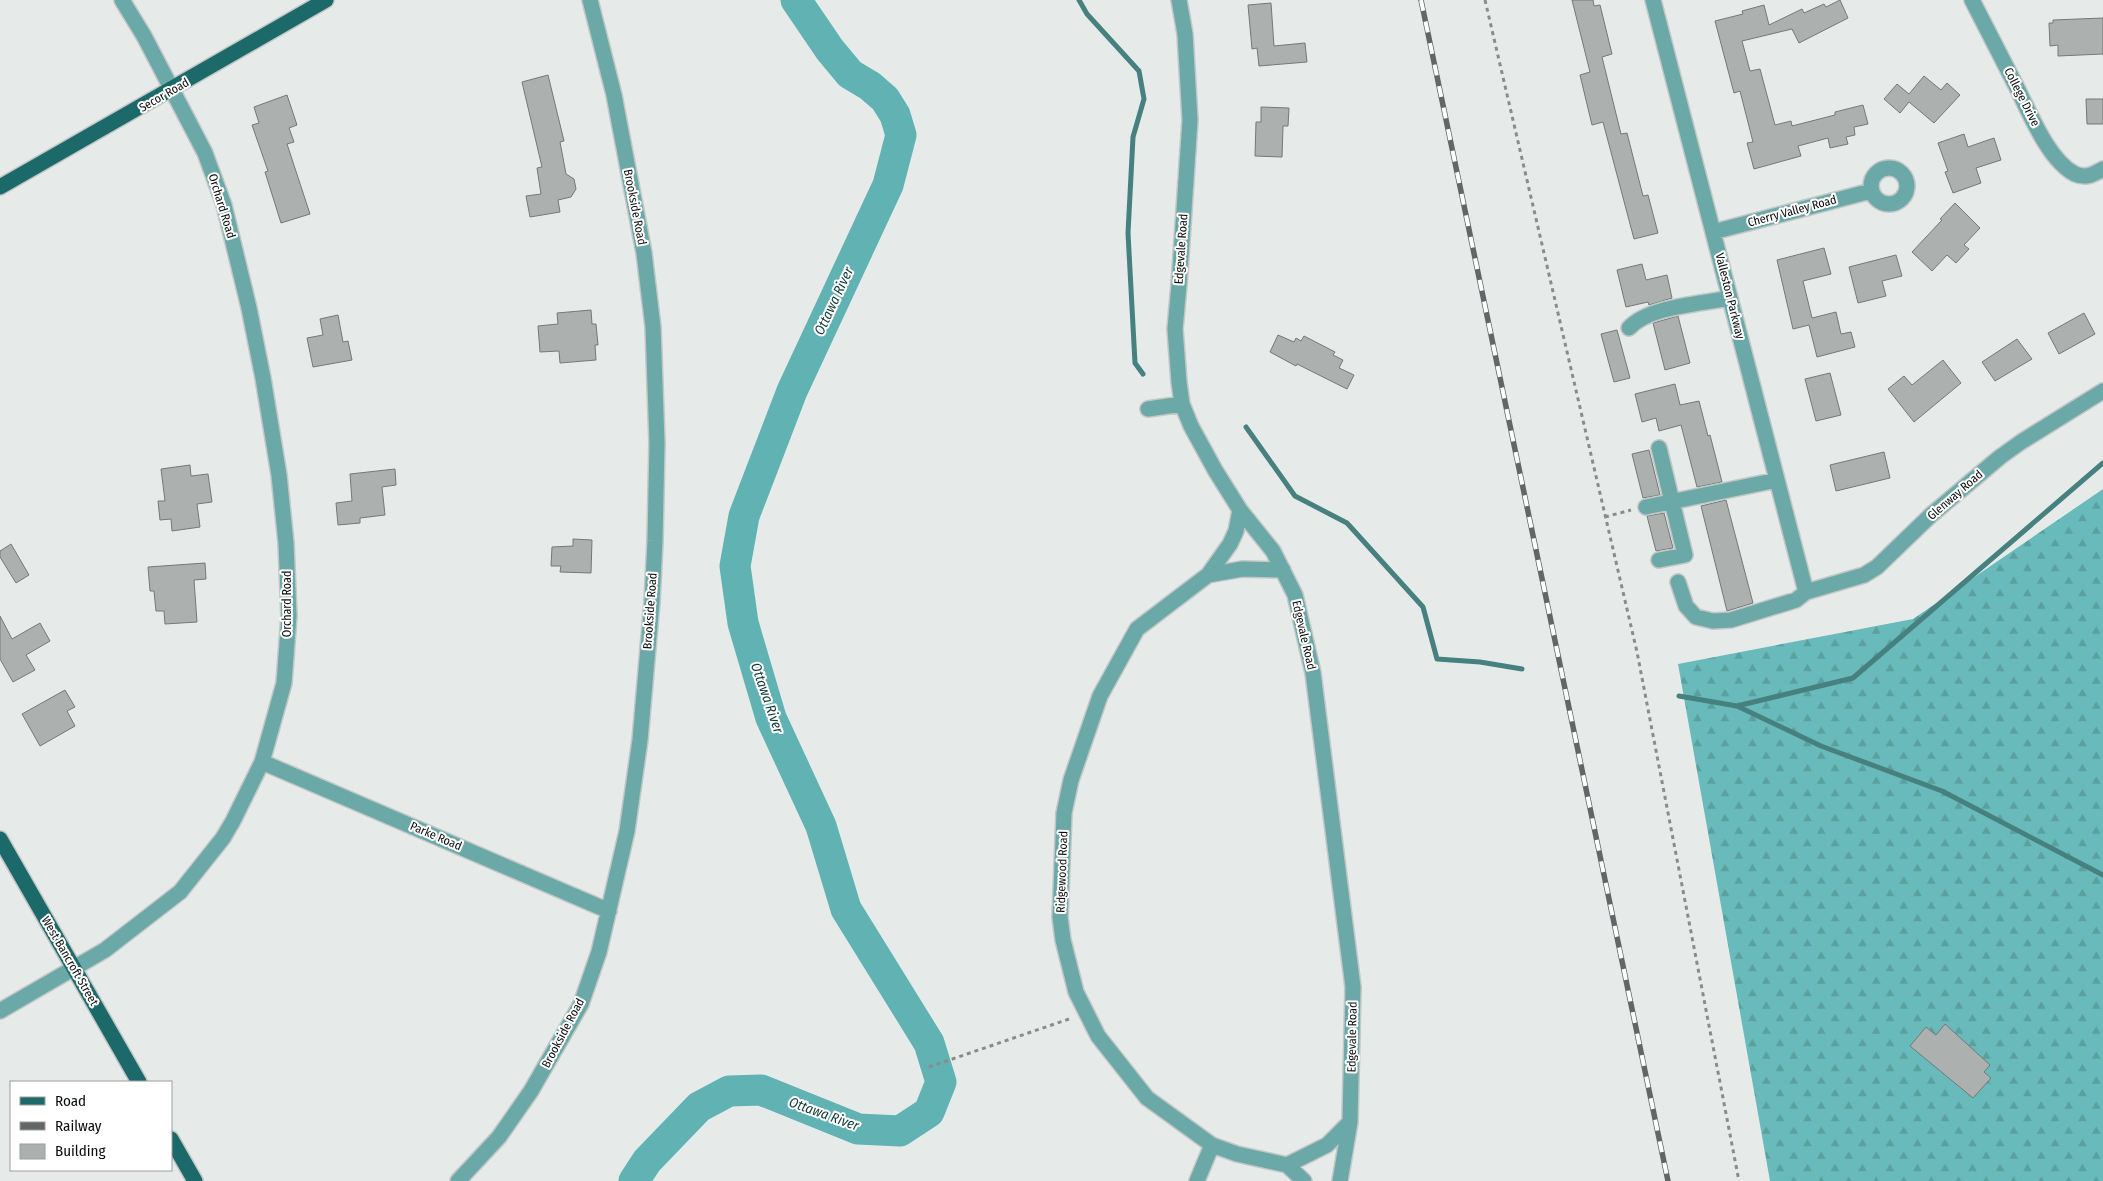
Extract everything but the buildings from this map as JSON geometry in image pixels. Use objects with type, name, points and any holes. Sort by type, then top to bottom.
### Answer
[{"type":"main road","name":"Secor Road","points":[[0,187],[326,0]]},
{"type":"main road","name":"West Bancroft Street","points":[[0,839],[138,1081]]},
{"type":"main road","points":[[172,1141],[195,1181]]},
{"type":"street","name":"Orchard Road","points":[[0,1011],[105,950],[180,892],[223,838],[262,762],[284,683],[289,616],[286,543],[279,475],[252,325],[224,205],[205,153],[173,89],[122,0]]},
{"type":"street","name":"Brookside Road","points":[[458,1181],[499,1137],[531,1091],[581,1004],[609,911],[627,831],[640,740],[652,602],[657,442],[653,327],[644,254],[614,95],[590,0]]},
{"type":"street","name":"Edgevale Road","points":[[1179,0],[1185,34],[1190,120],[1179,285],[1174,329],[1182,404],[1190,426],[1215,470],[1240,510],[1273,551],[1283,570],[1295,595],[1313,672],[1353,988],[1350,1122],[1340,1181]]},
{"type":"street","name":"Valleston Parkway","points":[[1653,0],[1806,592]]},
{"type":"street","name":"College Drive","points":[[1972,0],[2050,149],[2065,167],[2075,173],[2096,179],[2103,169]]},
{"type":"street","name":"Cherry Valley Road","points":[[1713,232],[1871,191]]},
{"type":"street","points":[[1629,328],[1635,321],[1656,312],[1730,298]]},
{"type":"street","name":"Glenway Road","points":[[1678,582],[1686,606],[1696,617],[1713,621],[1731,620],[1796,600],[1806,592],[1852,580],[1876,567],[1931,515],[2000,457],[2103,391]]},
{"type":"street","points":[[1148,409],[1182,404]]},
{"type":"street","points":[[1659,448],[1685,555],[1659,560]]},
{"type":"street","points":[[1646,506],[1777,480]]},
{"type":"street","name":"Ridgewood Road","points":[[1240,510],[1236,531],[1230,544],[1208,575],[1137,629],[1100,696],[1071,780],[1064,813],[1060,917],[1063,940],[1076,992],[1098,1036],[1147,1098],[1212,1145],[1237,1154],[1287,1165]]},
{"type":"street","name":"Ridgewood Road","points":[[1208,575],[1242,569],[1283,570]]},
{"type":"street","name":"Parke Road","points":[[262,762],[609,911]]},
{"type":"street","points":[[1304,1181],[1287,1165],[1327,1145],[1350,1122]]},
{"type":"street","points":[[1196,1181],[1212,1145]]},
{"type":"path","points":[[1485,0],[1637,652],[1739,1181]]},
{"type":"path","points":[[1605,517],[1646,506]]},
{"type":"path","points":[[929,1067],[1087,1014]]},
{"type":"green space","points":[[2103,489],[2103,1181],[1770,1181],[1678,664],[1913,619]]},
{"type":"waterway","name":"Ottawa River","points":[[634,1181],[647,1161],[699,1107],[729,1091],[761,1090],[858,1129],[900,1131],[929,1112],[941,1082],[929,1043],[846,909],[821,826],[771,718],[743,623],[735,566],[744,516],[792,391],[888,185],[901,135],[895,115],[885,99],[870,86],[850,74],[830,50],[796,0]]},
{"type":"waterway","points":[[1079,0],[1087,14],[1139,71],[1144,99],[1133,137],[1128,233],[1135,363],[1143,374]]},
{"type":"waterway","points":[[1246,427],[1295,496],[1347,523],[1423,607],[1437,659],[1480,662],[1522,669]]},
{"type":"waterway","points":[[1679,696],[1737,706],[1853,678],[2103,463]]},
{"type":"waterway","points":[[1737,706],[1821,746],[1942,791],[2103,875]]},
{"type":"railway","points":[[1421,0],[1668,1181]]}]
